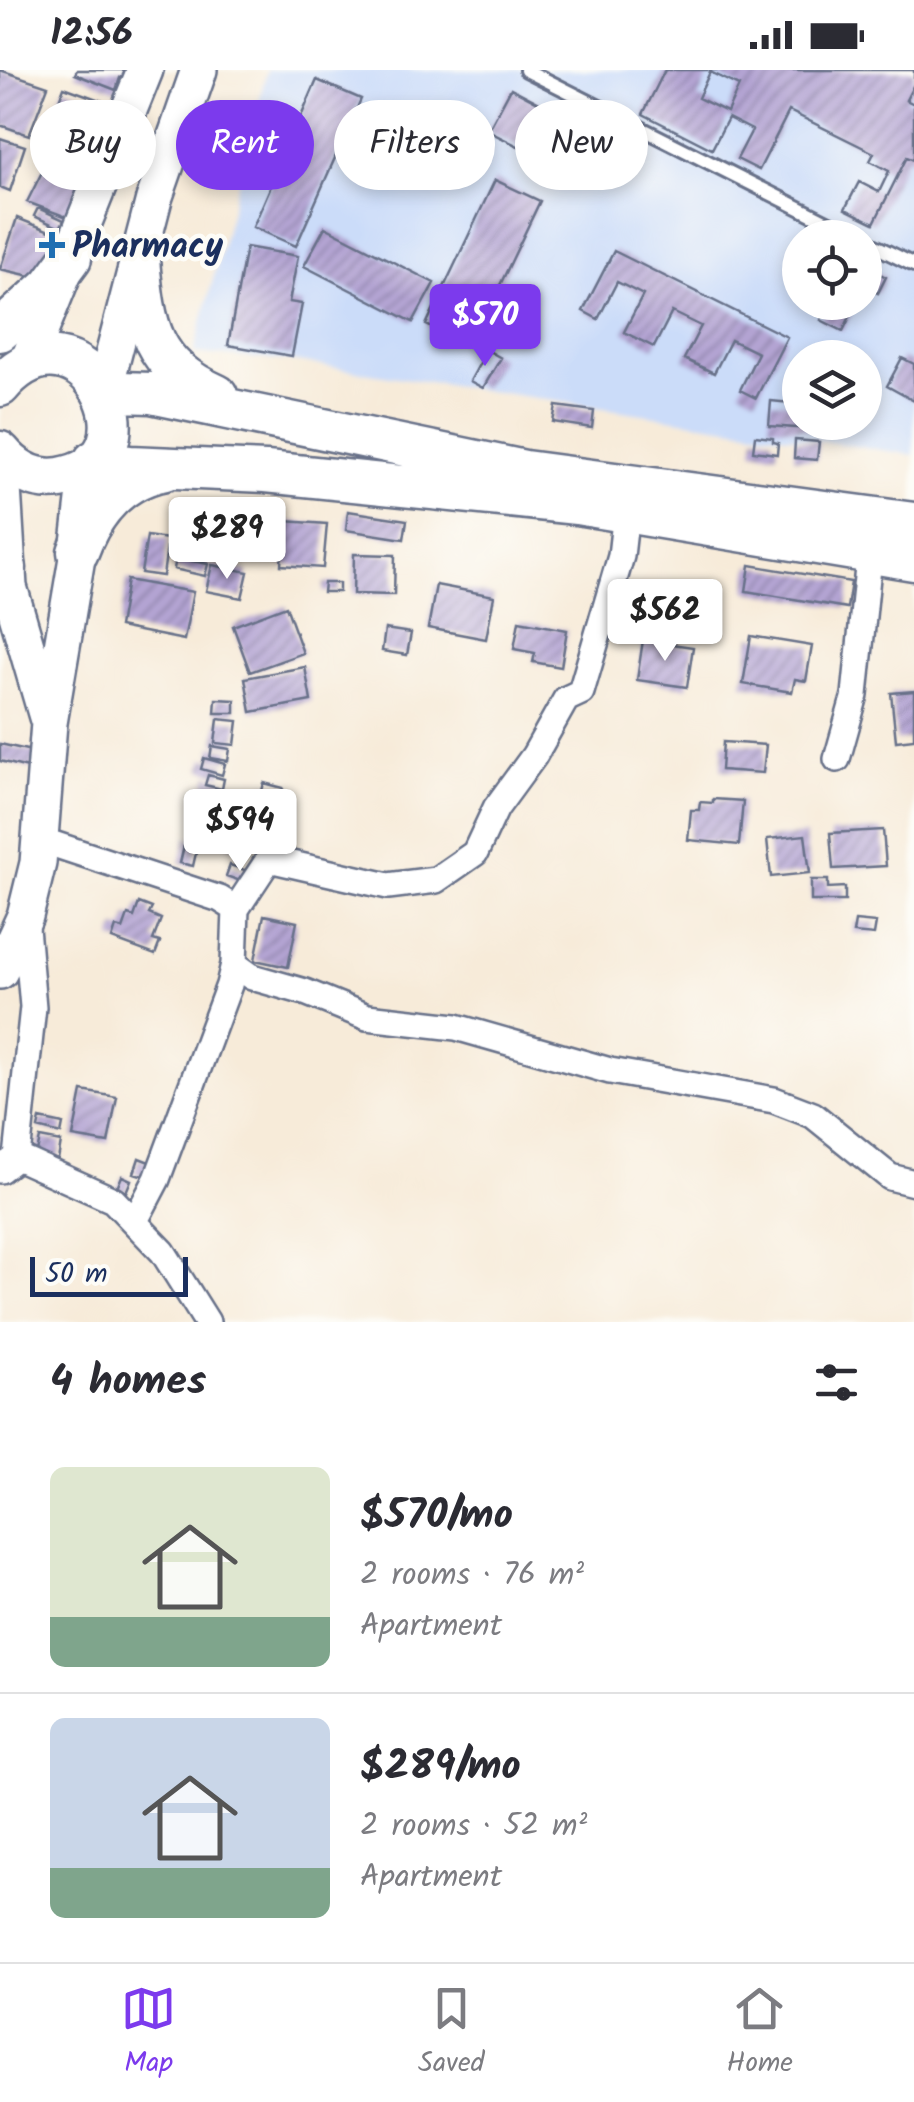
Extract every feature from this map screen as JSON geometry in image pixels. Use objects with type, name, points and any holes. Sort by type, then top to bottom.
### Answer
[{"type":"main road","points":[[0,330],[50,285],[71,258]]},
{"type":"main road","points":[[140,260],[148,328],[170,366],[212,393],[267,416]]},
{"type":"main road","points":[[1,453],[22,472],[49,479],[76,474],[91,464],[110,430],[105,394],[87,372],[64,361],[39,360],[11,371]]},
{"type":"main road","points":[[105,394],[136,390],[525,471],[871,535],[914,560]]},
{"type":"main road","points":[[91,464],[324,478],[871,535],[914,523]]},
{"type":"main road","points":[[78,552],[86,530],[114,493],[134,480],[178,467]]},
{"type":"street","points":[[11,371],[71,258],[146,70]]},
{"type":"street","points":[[105,394],[154,199],[199,70]]},
{"type":"street","points":[[1,453],[3,561],[17,624],[49,723]]},
{"type":"street","points":[[0,971],[25,916],[41,840],[49,723],[91,464]]},
{"type":"street","points":[[135,1221],[158,1179],[234,964],[236,909],[269,859],[388,886],[436,880],[475,853],[496,808],[534,756],[566,699],[581,692],[621,556],[626,512]]},
{"type":"street","points":[[838,759],[855,695],[871,535]]},
{"type":"street","points":[[41,840],[220,899],[236,909]]},
{"type":"street","points":[[25,916],[33,1006],[9,1163],[113,1200],[164,1252],[207,1322]]},
{"type":"street","points":[[234,964],[252,977],[305,992],[367,1017],[456,1027],[610,1071],[774,1100],[813,1115],[890,1177],[914,1184]]},
{"type":"lane","points":[[526,70],[824,220]]},
{"type":"lane","points":[[882,249],[914,265]]},
{"type":"shaded area","points":[[267,70],[914,70],[914,455],[814,440],[882,440],[882,340],[782,340],[782,435],[290,361],[194,353],[236,190],[314,190],[314,100],[259,100]]},
{"type":"building","points":[[0,70],[48,86],[43,100],[30,100],[29,135],[0,125]]},
{"type":"building","points":[[77,70],[135,70],[130,82],[120,78],[116,90],[75,74]]},
{"type":"building","points":[[665,70],[914,70],[914,84],[906,100],[914,104],[914,160],[907,157],[876,220],[845,209],[859,182],[879,192],[889,171],[870,161],[874,153],[789,111],[759,170],[737,159],[752,130],[728,118],[712,149],[648,117],[648,104]],"holes":[[[710,72],[739,86],[727,112],[698,98]]]},
{"type":"building","points":[[317,80],[361,99],[334,100],[334,160],[296,246],[253,227],[269,190],[314,190],[314,100],[308,100]]},
{"type":"building","points":[[64,87],[100,100],[59,100]]},
{"type":"building","points":[[511,88],[534,100],[515,100],[515,144],[495,134],[495,118]]},
{"type":"building","points":[[0,138],[25,146],[10,191],[0,187]]},
{"type":"building","points":[[495,180],[540,201],[471,346],[426,325],[490,190],[495,190]]},
{"type":"building","points":[[33,190],[83,190],[72,219],[27,202]]},
{"type":"building","points":[[38,208],[64,220],[60,228],[34,216]]},
{"type":"building","points":[[17,218],[70,239],[44,279],[0,269]]},
{"type":"building","points":[[325,227],[434,283],[413,322],[304,266]]},
{"type":"building","points":[[246,247],[298,256],[289,302],[302,304],[292,356],[228,345]]},
{"type":"building","points":[[614,251],[787,337],[782,340],[756,398],[740,390],[758,353],[731,340],[714,373],[684,359],[701,326],[672,312],[654,347],[624,332],[643,295],[617,282],[598,319],[583,311]]},
{"type":"building","points":[[821,320],[848,320],[843,331]]},
{"type":"building","points":[[487,350],[501,358],[483,388],[470,381]]},
{"type":"building","points":[[902,358],[914,364],[914,401],[887,386]]},
{"type":"building","points":[[771,401],[782,402],[782,427],[769,426]]},
{"type":"building","points":[[556,406],[594,411],[592,428],[553,422]]},
{"type":"building","points":[[755,436],[773,438],[778,443],[777,454],[753,451]]},
{"type":"building","points":[[795,440],[819,442],[817,460],[794,458]]},
{"type":"building","points":[[217,508],[279,511],[277,547],[215,544]]},
{"type":"building","points":[[348,511],[407,520],[404,539],[346,530]]},
{"type":"building","points":[[284,521],[327,524],[323,568],[281,565]]},
{"type":"building","points":[[147,536],[168,539],[163,576],[141,573]]},
{"type":"building","points":[[192,540],[211,542],[208,561],[190,559]]},
{"type":"building","points":[[354,554],[395,555],[394,595],[353,594]]},
{"type":"building","points":[[176,558],[208,564],[205,576],[174,569]]},
{"type":"building","points":[[212,565],[248,572],[242,598],[206,591]]},
{"type":"building","points":[[750,565],[851,582],[847,608],[746,591]]},
{"type":"building","points":[[127,580],[193,592],[184,640],[119,627]]},
{"type":"building","points":[[324,583],[339,583],[339,592],[323,592]]},
{"type":"building","points":[[436,585],[494,596],[486,639],[428,628]]},
{"type":"building","points":[[286,606],[303,653],[250,672],[233,626]]},
{"type":"building","points":[[519,621],[567,630],[561,667],[533,662],[535,653],[514,649]]},
{"type":"building","points":[[385,629],[411,633],[407,655],[382,651]]},
{"type":"building","points":[[751,636],[812,646],[806,681],[795,679],[792,692],[743,684]]},
{"type":"building","points":[[643,640],[693,647],[687,687],[637,680]]},
{"type":"building","points":[[305,667],[311,701],[251,712],[245,678]]},
{"type":"building","points":[[914,691],[914,739],[896,741],[891,693]]},
{"type":"building","points":[[216,699],[235,700],[235,713],[215,713]]},
{"type":"building","points":[[218,719],[238,721],[235,745],[215,743]]},
{"type":"building","points":[[723,742],[766,745],[763,773],[721,770]]},
{"type":"building","points":[[0,744],[36,752],[32,769],[0,761]]},
{"type":"building","points":[[212,746],[230,749],[228,761],[210,758]]},
{"type":"building","points":[[204,758],[225,764],[222,775],[201,769]]},
{"type":"building","points":[[208,775],[224,779],[222,789],[205,785]]},
{"type":"building","points":[[264,783],[283,788],[274,828],[254,823]]},
{"type":"building","points":[[211,798],[249,811],[236,848],[198,835]]},
{"type":"building","points":[[713,799],[743,801],[739,845],[688,840],[691,810],[699,810],[700,802],[713,803]]},
{"type":"building","points":[[883,830],[886,866],[833,869],[830,833]]},
{"type":"building","points":[[805,835],[810,873],[771,877],[767,839]]},
{"type":"building","points":[[186,837],[199,840],[193,866],[180,863]]},
{"type":"building","points":[[230,865],[253,873],[249,884],[226,876]]},
{"type":"building","points":[[811,880],[828,880],[828,888],[845,887],[845,901],[811,901]]},
{"type":"building","points":[[139,903],[152,908],[149,914],[161,919],[153,940],[160,942],[155,955],[112,939],[116,927],[123,929],[128,915],[134,917]]},
{"type":"building","points":[[264,915],[297,922],[288,967],[255,960]]},
{"type":"building","points":[[855,921],[876,923],[874,935],[853,933]]},
{"type":"building","points":[[82,1091],[117,1097],[108,1143],[73,1137]]},
{"type":"building","points":[[40,1119],[63,1124],[61,1134],[38,1128]]},
{"type":"building","points":[[40,1138],[61,1142],[58,1160],[36,1157]]},
{"type":"building","points":[[139,1158],[152,1163],[147,1177],[134,1173]]},
{"type":"building","points":[[122,1176],[131,1180],[126,1192],[117,1188]]},
{"type":"place","name":"Pharmacy","points":[[52,245]]}]
